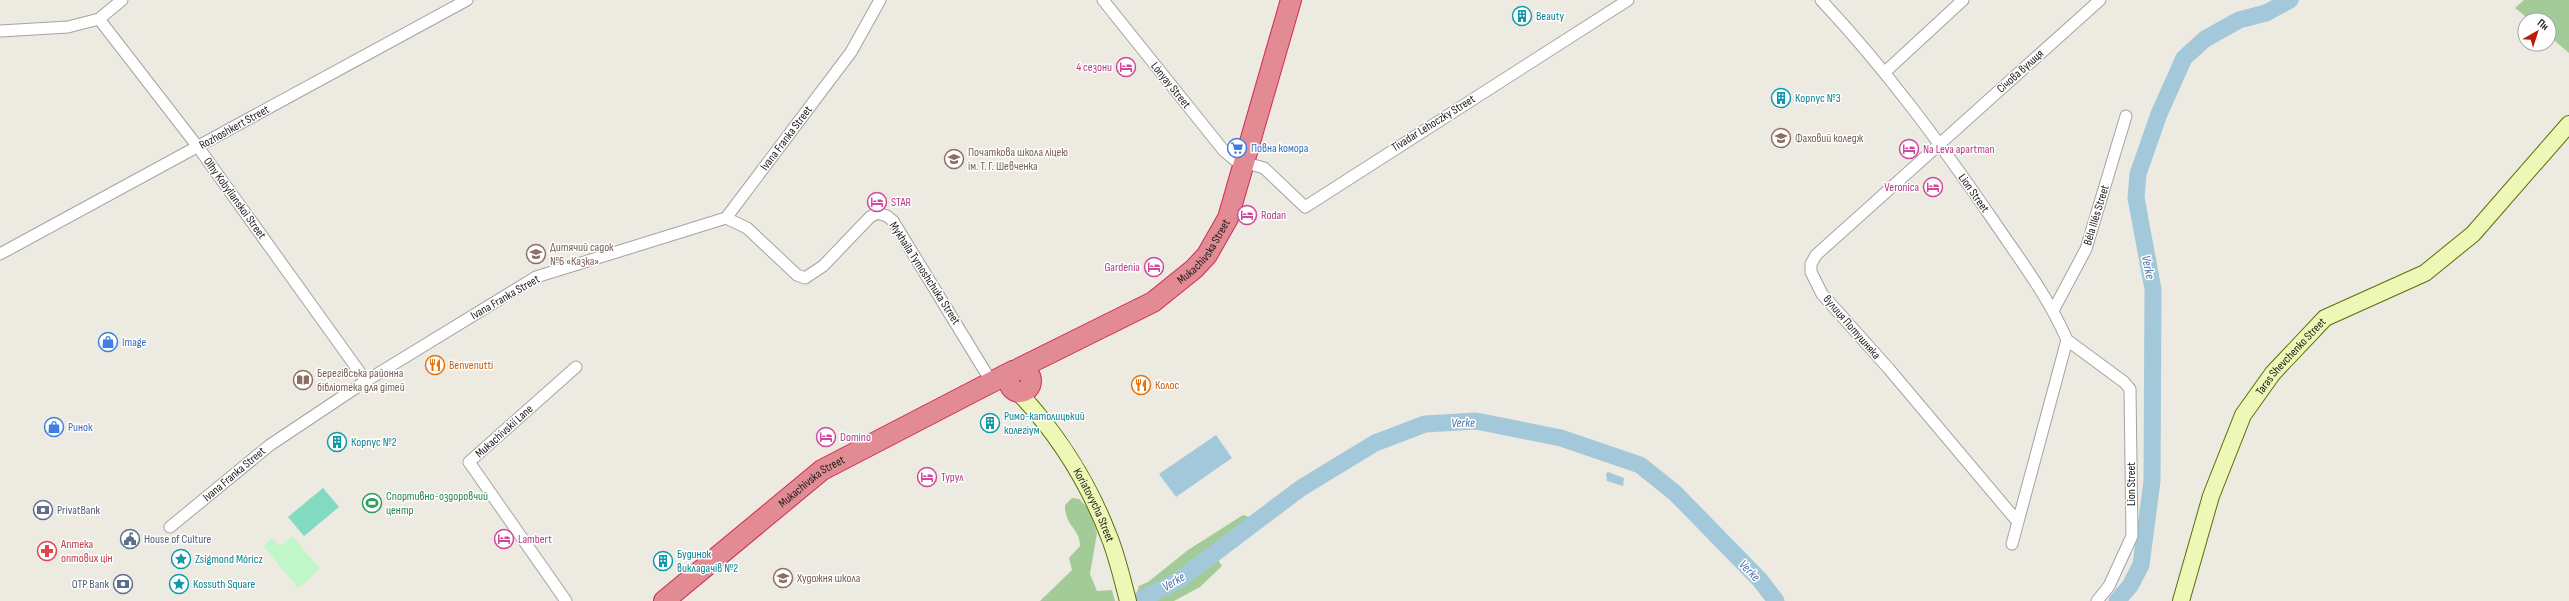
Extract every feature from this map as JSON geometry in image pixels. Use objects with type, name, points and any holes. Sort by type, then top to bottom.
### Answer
[{"type":"highway","name":"Mukachivska Street","points":[[664,601],[822,470],[1010,383],[1042,358],[1153,302],[1194,269],[1220,237],[1228,218],[1291,0]]},
{"type":"street","points":[[0,31],[68,27],[99,19],[122,0]]},
{"type":"street","name":"Rozhoshkert Street","points":[[0,254],[468,0]]},
{"type":"street","name":"Ivana Franka Street","points":[[170,527],[270,444],[366,381],[536,277],[726,218],[851,52],[880,0]]},
{"type":"street","name":"Lónyay Street","points":[[1103,0],[1224,151],[1235,160],[1244,163]]},
{"type":"street","name":"Tivadar Lehoczky Street","points":[[1244,163],[1264,168],[1305,207],[1628,0]]},
{"type":"street","points":[[1885,72],[1963,0]]},
{"type":"street","name":"Січова вулиця","points":[[1940,143],[2100,0]]},
{"type":"street","name":"Lion Street","points":[[1828,2],[1940,143],[2054,309],[2067,340],[2124,382],[2130,389],[2132,536],[2109,586],[2097,601]]},
{"type":"street","name":"Olhy Kobylianskoi Street","points":[[99,19],[198,147],[366,381]]},
{"type":"street","name":"Béla Illés Street","points":[[2054,309],[2086,249],[2126,116]]},
{"type":"street","name":"Taras Shevchenko Street","points":[[2181,601],[2211,496],[2242,415],[2273,373],[2325,318],[2425,273],[2473,234],[2569,124]]},
{"type":"street","name":"вулиця Потушняка","points":[[1940,143],[1816,255],[1811,264],[1811,272],[1822,294],[1889,369],[2017,521]]},
{"type":"street","name":"Mykhaila Tymoshchuka Street","points":[[726,218],[747,228],[797,275],[805,278],[824,266],[870,217],[877,213],[887,216],[893,221],[1010,383]]},
{"type":"street","points":[[2012,544],[2067,340]]},
{"type":"street","name":"Mukachivskii Lane","points":[[566,601],[469,462],[576,367]]},
{"type":"street","name":"Koriatovycha Street","points":[[1010,383],[1042,417],[1086,486],[1108,532],[1128,599]]},
{"type":"green space","points":[[2524,0],[2569,0],[2569,53],[2557,43],[2557,12],[2520,12],[2515,8]]},
{"type":"green space","points":[[1019,376],[1023,376],[1025,377],[1025,385],[1019,386],[1016,383],[1016,379]]},
{"type":"green space","points":[[323,488],[339,507],[304,536],[288,517]]},
{"type":"green space","points":[[1072,498],[1079,499],[1089,509],[1097,533],[1090,574],[1097,591],[1112,590],[1115,601],[1040,601],[1072,570],[1069,558],[1080,546],[1078,535],[1067,518],[1066,512],[1065,505]]},
{"type":"green space","points":[[1243,515],[1249,517],[1212,551],[1222,566],[1200,587],[1174,601],[1134,601],[1139,586],[1148,582],[1188,550]]},
{"type":"green space","points":[[292,536],[320,569],[298,588],[264,547],[271,538],[280,546]]},
{"type":"water","points":[[1216,435],[1232,458],[1176,497],[1159,474]]},
{"type":"water","points":[[1608,472],[1624,478],[1623,486],[1607,481],[1606,474]]},
{"type":"waterway","name":"Verke","points":[[2117,601],[2130,586],[2141,565],[2152,481],[2153,289],[2136,198],[2138,174],[2159,114],[2184,58],[2205,39],[2239,20],[2266,13],[2290,0]]},
{"type":"waterway","name":"Verke","points":[[1138,601],[1179,580],[1301,488],[1375,443],[1425,424],[1476,421],[1561,438],[1640,465],[1675,493],[1760,580],[1776,601]]},
{"type":"place","name":"Beauty","points":[[1522,16]]},
{"type":"place","name":"4 сезони","points":[[1126,67]]},
{"type":"place","name":"Корпус №3","points":[[1781,98]]},
{"type":"place","name":"Фаховий коледж","points":[[1781,138]]},
{"type":"place","name":"Повна комора","points":[[1237,148]]},
{"type":"place","name":"Na Leva apartman","points":[[1909,149]]},
{"type":"place","name":"Початкова школа ліцею ім. Т. Г. Шевченка","points":[[954,159]]},
{"type":"place","name":"Veronica","points":[[1933,187]]},
{"type":"place","name":"STAR","points":[[877,202]]},
{"type":"place","name":"Rodan","points":[[1247,215]]},
{"type":"place","name":"Дитячий садок №6 «Казка»","points":[[536,254]]},
{"type":"place","name":"Gardenia","points":[[1154,267]]},
{"type":"place","name":"Image","points":[[108,342]]},
{"type":"place","name":"Benvenutti","points":[[435,365]]},
{"type":"place","name":"Берегівська районна бібліотека для дітей","points":[[303,380]]},
{"type":"place","name":"Колос","points":[[1141,385]]},
{"type":"place","name":"Римо-католицький колегіум","points":[[990,423]]},
{"type":"place","name":"Ринок","points":[[54,427]]},
{"type":"place","name":"Domino","points":[[826,437]]},
{"type":"place","name":"Корпус №2","points":[[337,442]]},
{"type":"place","name":"Турул","points":[[927,477]]},
{"type":"place","name":"Спортивно-оздоровчий центр","points":[[372,503]]},
{"type":"place","name":"PrivatBank","points":[[43,510]]},
{"type":"place","name":"House of Culture","points":[[130,539]]},
{"type":"place","name":"Lambert","points":[[504,539]]},
{"type":"place","name":"Аптека оптових цін","points":[[47,551]]},
{"type":"place","name":"Zsigmond Móricz","points":[[181,559]]},
{"type":"place","name":"Будинок викладачів №2","points":[[663,561]]},
{"type":"place","name":"Художня школа","points":[[783,578]]},
{"type":"place","name":"OTP Bank","points":[[123,584]]},
{"type":"place","name":"Kossuth Square","points":[[179,584]]}]
